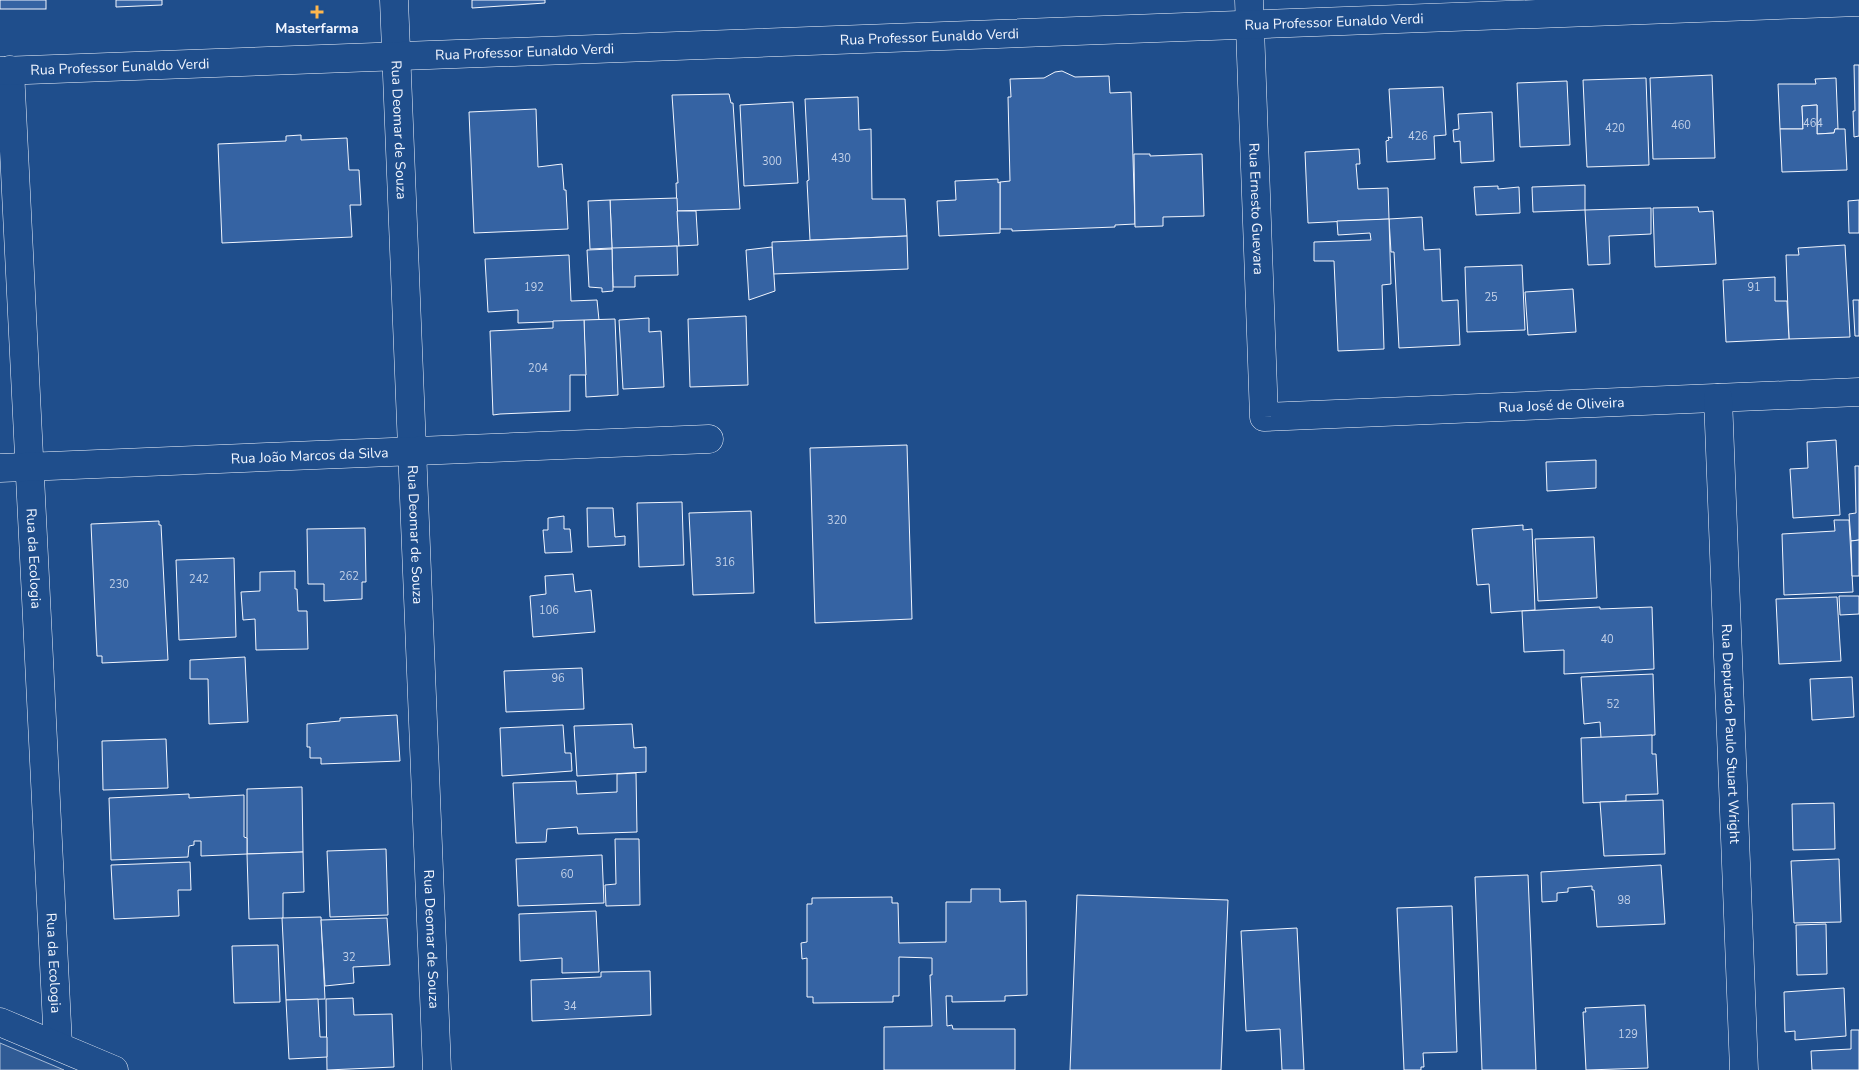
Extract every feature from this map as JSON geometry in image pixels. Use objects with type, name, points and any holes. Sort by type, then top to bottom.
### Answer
[{"type":"street","name":"Rua Deomar de Souza","points":[[394,0],[437,1070]]},
{"type":"street","name":"Rua Professor Eunaldo Verdi","points":[[5,71],[396,56],[1250,12],[1859,2]]},
{"type":"street","name":"Rua Ernesto Guevara","points":[[1250,12],[1264,416]]},
{"type":"street","name":"Rua da Ecologia","points":[[5,71],[29,466],[58,1045]]},
{"type":"street","name":"Rua José de Oliveira","points":[[1264,416],[1859,392]]},
{"type":"street","name":"Rua Deputado Paulo Stuart Wright","points":[[1718,398],[1744,1070]]},
{"type":"street","name":"Rua João Marcos da Silva","points":[[0,468],[709,439]]},
{"type":"street","points":[[0,1022],[114,1070]]},
{"type":"shaded area","points":[[0,1043],[64,1070],[0,1070]]},
{"type":"building","points":[[0,0],[46,0],[46,9],[0,9]]},
{"type":"building","points":[[116,0],[162,0],[162,5],[116,7]]},
{"type":"building","points":[[472,0],[545,0],[545,3],[472,8]]},
{"type":"building","points":[[1854,65],[1859,65],[1859,136],[1854,137],[1853,111],[1855,111]]},
{"type":"building","points":[[1062,71],[1075,77],[1109,76],[1110,93],[1131,92],[1135,224],[1115,225],[1115,227],[1012,231],[1012,229],[1000,229],[1000,182],[1010,181],[1008,97],[1011,97],[1010,79],[1044,78],[1055,72]]},
{"type":"building","points":[[1712,75],[1715,158],[1653,159],[1650,78]]},
{"type":"building","points":[[1646,78],[1649,165],[1587,167],[1583,80]]},
{"type":"building","points":[[1836,78],[1838,129],[1835,129],[1834,133],[1817,134],[1817,105],[1802,106],[1803,129],[1780,129],[1778,84],[1816,84],[1815,79]]},
{"type":"building","points":[[1567,81],[1570,145],[1520,147],[1517,83]]},
{"type":"building","points":[[1443,87],[1446,135],[1434,136],[1435,159],[1387,162],[1386,141],[1389,140],[1388,137],[1392,138],[1389,89]]},
{"type":"building","points":[[729,94],[731,103],[733,103],[740,209],[677,211],[676,183],[678,183],[672,95]]},
{"type":"building","points":[[858,97],[859,130],[871,129],[872,199],[905,199],[907,236],[810,240],[805,99]]},
{"type":"building","points":[[793,102],[798,183],[744,186],[740,105]]},
{"type":"building","points":[[1817,105],[1817,134],[1834,133],[1835,129],[1845,129],[1847,170],[1782,172],[1780,129],[1803,129],[1802,106]]},
{"type":"building","points":[[536,109],[538,167],[562,164],[564,190],[566,190],[568,229],[474,233],[469,112]]},
{"type":"building","points":[[1492,112],[1494,161],[1461,163],[1460,141],[1454,142],[1453,130],[1459,129],[1458,114]]},
{"type":"building","points":[[301,135],[301,140],[347,138],[349,170],[359,170],[361,205],[350,205],[352,237],[222,243],[218,144],[286,141],[286,136]]},
{"type":"building","points":[[1359,149],[1360,164],[1356,164],[1358,189],[1388,188],[1389,219],[1308,223],[1305,152]]},
{"type":"building","points":[[1134,154],[1150,154],[1150,156],[1202,154],[1204,216],[1163,217],[1163,226],[1135,227]]},
{"type":"building","points":[[998,179],[998,183],[1000,182],[1000,233],[939,236],[937,201],[956,200],[955,181]]},
{"type":"building","points":[[1585,185],[1585,210],[1533,212],[1532,187]]},
{"type":"building","points":[[1498,186],[1498,189],[1519,187],[1520,213],[1476,215],[1474,187]]},
{"type":"building","points":[[677,198],[679,246],[612,249],[610,200]]},
{"type":"building","points":[[610,200],[612,248],[590,249],[588,201]]},
{"type":"building","points":[[1859,200],[1859,233],[1849,233],[1848,201]]},
{"type":"building","points":[[1698,207],[1699,212],[1713,211],[1716,264],[1655,267],[1653,208]]},
{"type":"building","points":[[1651,208],[1651,234],[1609,236],[1610,264],[1588,265],[1585,210]]},
{"type":"building","points":[[677,211],[696,211],[698,245],[679,246]]},
{"type":"building","points":[[1422,217],[1424,250],[1440,249],[1442,301],[1458,300],[1460,345],[1399,348],[1394,252],[1391,252],[1389,219]]},
{"type":"building","points":[[1389,219],[1391,284],[1382,285],[1384,349],[1338,351],[1334,261],[1314,261],[1314,242],[1371,240],[1370,233],[1338,235],[1337,221]]},
{"type":"building","points":[[907,236],[908,269],[773,274],[772,242]]},
{"type":"building","points":[[1845,245],[1850,337],[1789,339],[1786,255],[1799,255],[1798,248]]},
{"type":"building","points":[[677,246],[678,275],[635,276],[635,287],[613,287],[612,248]]},
{"type":"building","points":[[772,247],[775,291],[749,300],[746,250]]},
{"type":"building","points":[[612,249],[613,291],[602,292],[602,288],[589,287],[587,250]]},
{"type":"building","points":[[569,255],[571,301],[597,300],[599,320],[518,323],[518,310],[488,312],[485,259]]},
{"type":"building","points":[[1522,265],[1525,330],[1467,332],[1465,267]]},
{"type":"building","points":[[1775,277],[1775,301],[1787,301],[1789,339],[1726,342],[1723,280]]},
{"type":"building","points":[[1573,289],[1576,332],[1528,335],[1525,292]]},
{"type":"building","points":[[1853,300],[1859,300],[1859,336],[1855,336]]},
{"type":"building","points":[[746,316],[748,385],[690,387],[688,319]]},
{"type":"building","points":[[649,318],[649,332],[661,331],[664,387],[623,389],[619,320]]},
{"type":"building","points":[[615,319],[618,395],[586,397],[584,320]]},
{"type":"building","points":[[584,320],[586,375],[570,375],[570,411],[493,415],[490,331],[553,328],[553,321]]},
{"type":"building","points":[[1836,440],[1840,515],[1793,518],[1790,469],[1808,468],[1807,442]]},
{"type":"building","points":[[907,445],[912,619],[815,623],[810,448]]},
{"type":"building","points":[[1596,460],[1596,488],[1547,491],[1546,462]]},
{"type":"building","points":[[1855,466],[1859,466],[1859,540],[1851,541],[1849,514],[1856,513]]},
{"type":"building","points":[[682,502],[684,565],[639,567],[637,503]]},
{"type":"building","points":[[587,508],[613,508],[615,537],[625,536],[625,545],[588,547]]},
{"type":"building","points":[[751,511],[754,593],[693,595],[689,513]]},
{"type":"building","points":[[564,516],[564,529],[570,529],[572,552],[545,553],[543,530],[548,530],[548,518]]},
{"type":"building","points":[[1834,520],[1849,520],[1853,592],[1784,595],[1782,534],[1835,531]]},
{"type":"building","points":[[159,521],[159,525],[161,525],[168,660],[102,663],[102,656],[97,656],[91,524]]},
{"type":"building","points":[[1523,525],[1523,530],[1532,529],[1535,610],[1491,613],[1489,584],[1477,585],[1472,529]]},
{"type":"building","points":[[365,528],[366,582],[362,582],[362,599],[324,601],[324,584],[308,584],[307,529]]},
{"type":"building","points":[[1594,537],[1597,598],[1538,601],[1535,539]]},
{"type":"building","points":[[1859,540],[1859,576],[1852,576],[1851,541]]},
{"type":"building","points":[[234,558],[236,637],[179,640],[176,560]]},
{"type":"building","points":[[295,571],[298,611],[307,611],[308,649],[256,650],[255,619],[243,620],[241,592],[260,591],[260,572]]},
{"type":"building","points":[[573,574],[575,592],[591,590],[595,632],[533,637],[530,596],[546,594],[545,576]]},
{"type":"building","points":[[1839,596],[1859,596],[1859,614],[1840,615]]},
{"type":"building","points":[[1837,597],[1841,661],[1779,664],[1776,599]]},
{"type":"building","points":[[1600,607],[1600,609],[1652,607],[1654,669],[1564,674],[1564,650],[1524,652],[1522,611]]},
{"type":"building","points":[[245,657],[248,722],[209,724],[208,679],[190,679],[190,660]]},
{"type":"building","points":[[582,668],[584,709],[506,712],[504,671]]},
{"type":"building","points":[[1653,674],[1655,735],[1601,738],[1600,722],[1584,724],[1581,677]]},
{"type":"building","points":[[1852,677],[1854,717],[1812,720],[1810,679]]},
{"type":"building","points":[[397,715],[400,761],[321,764],[321,758],[310,758],[310,747],[307,747],[307,724],[340,721],[340,718]]},
{"type":"building","points":[[632,724],[634,748],[646,747],[646,772],[577,776],[574,726]]},
{"type":"building","points":[[563,725],[565,753],[571,753],[572,771],[502,776],[500,728]]},
{"type":"building","points":[[1652,735],[1652,754],[1656,754],[1658,794],[1626,795],[1626,801],[1583,803],[1581,738]]},
{"type":"building","points":[[166,739],[168,788],[103,790],[102,741]]},
{"type":"building","points":[[636,773],[637,832],[578,834],[577,827],[547,829],[546,842],[516,843],[513,783],[576,781],[577,794],[617,792],[617,774]]},
{"type":"building","points":[[302,787],[303,852],[247,854],[247,789]]},
{"type":"building","points":[[189,794],[189,798],[244,795],[244,837],[247,838],[247,854],[201,856],[201,841],[194,841],[194,845],[189,846],[188,857],[111,860],[109,798]]},
{"type":"building","points":[[1663,800],[1665,854],[1604,856],[1600,802]]},
{"type":"building","points":[[1834,803],[1835,849],[1793,850],[1792,804]]},
{"type":"building","points":[[615,839],[639,839],[640,905],[606,906],[605,885],[616,884]]},
{"type":"building","points":[[386,849],[388,915],[330,917],[327,851]]},
{"type":"building","points":[[303,852],[304,892],[283,893],[283,918],[249,919],[247,854]]},
{"type":"building","points":[[602,855],[604,903],[518,906],[516,859]]},
{"type":"building","points":[[1839,859],[1841,922],[1794,923],[1791,861]]},
{"type":"building","points":[[190,862],[191,890],[178,890],[179,916],[114,919],[111,865]]},
{"type":"building","points":[[1661,865],[1665,924],[1597,927],[1594,890],[1592,890],[1592,886],[1568,888],[1568,892],[1557,893],[1557,901],[1542,902],[1541,872]]},
{"type":"building","points":[[1528,875],[1536,1070],[1482,1070],[1475,877]]},
{"type":"building","points":[[971,889],[1000,889],[1000,902],[1026,901],[1027,995],[1005,996],[1005,1001],[952,1002],[952,996],[946,996],[947,1026],[952,1025],[953,1029],[1015,1029],[1015,1070],[884,1070],[884,1027],[932,1026],[930,975],[932,975],[932,958],[899,957],[899,996],[893,996],[893,1002],[813,1003],[813,997],[807,997],[807,958],[802,959],[801,943],[807,942],[807,904],[812,904],[812,898],[892,897],[892,903],[898,903],[899,943],[946,942],[946,902],[971,902]]},
{"type":"building","points":[[1077,895],[1228,900],[1221,1070],[1070,1070]]},
{"type":"building","points":[[1452,906],[1457,1052],[1423,1053],[1424,1067],[1421,1067],[1421,1070],[1404,1070],[1397,908]]},
{"type":"building","points":[[596,911],[599,972],[562,973],[562,958],[520,961],[519,914]]},
{"type":"building","points":[[321,917],[325,999],[286,1000],[282,918]]},
{"type":"building","points":[[387,918],[390,965],[353,967],[354,983],[325,986],[321,920]]},
{"type":"building","points":[[1826,924],[1827,974],[1797,975],[1796,925]]},
{"type":"building","points":[[1297,928],[1304,1070],[1282,1070],[1280,1029],[1246,1031],[1241,931]]},
{"type":"building","points":[[278,945],[280,1002],[234,1003],[232,946]]},
{"type":"building","points":[[650,971],[651,1015],[532,1021],[531,980],[601,977],[601,972]]},
{"type":"building","points":[[1844,988],[1846,1036],[1795,1040],[1795,1031],[1785,1032],[1784,992]]},
{"type":"building","points":[[353,998],[354,1015],[392,1014],[394,1067],[327,1070],[326,999]]},
{"type":"building","points":[[318,999],[320,1037],[327,1037],[327,1057],[289,1059],[286,1000]]},
{"type":"building","points":[[1645,1005],[1648,1068],[1586,1070],[1583,1012],[1586,1012],[1585,1008]]},
{"type":"building","points":[[1851,1030],[1859,1030],[1859,1070],[1812,1070],[1811,1051],[1851,1049]]},
{"type":"place","name":"Masterfarma","points":[[317,12]]}]
